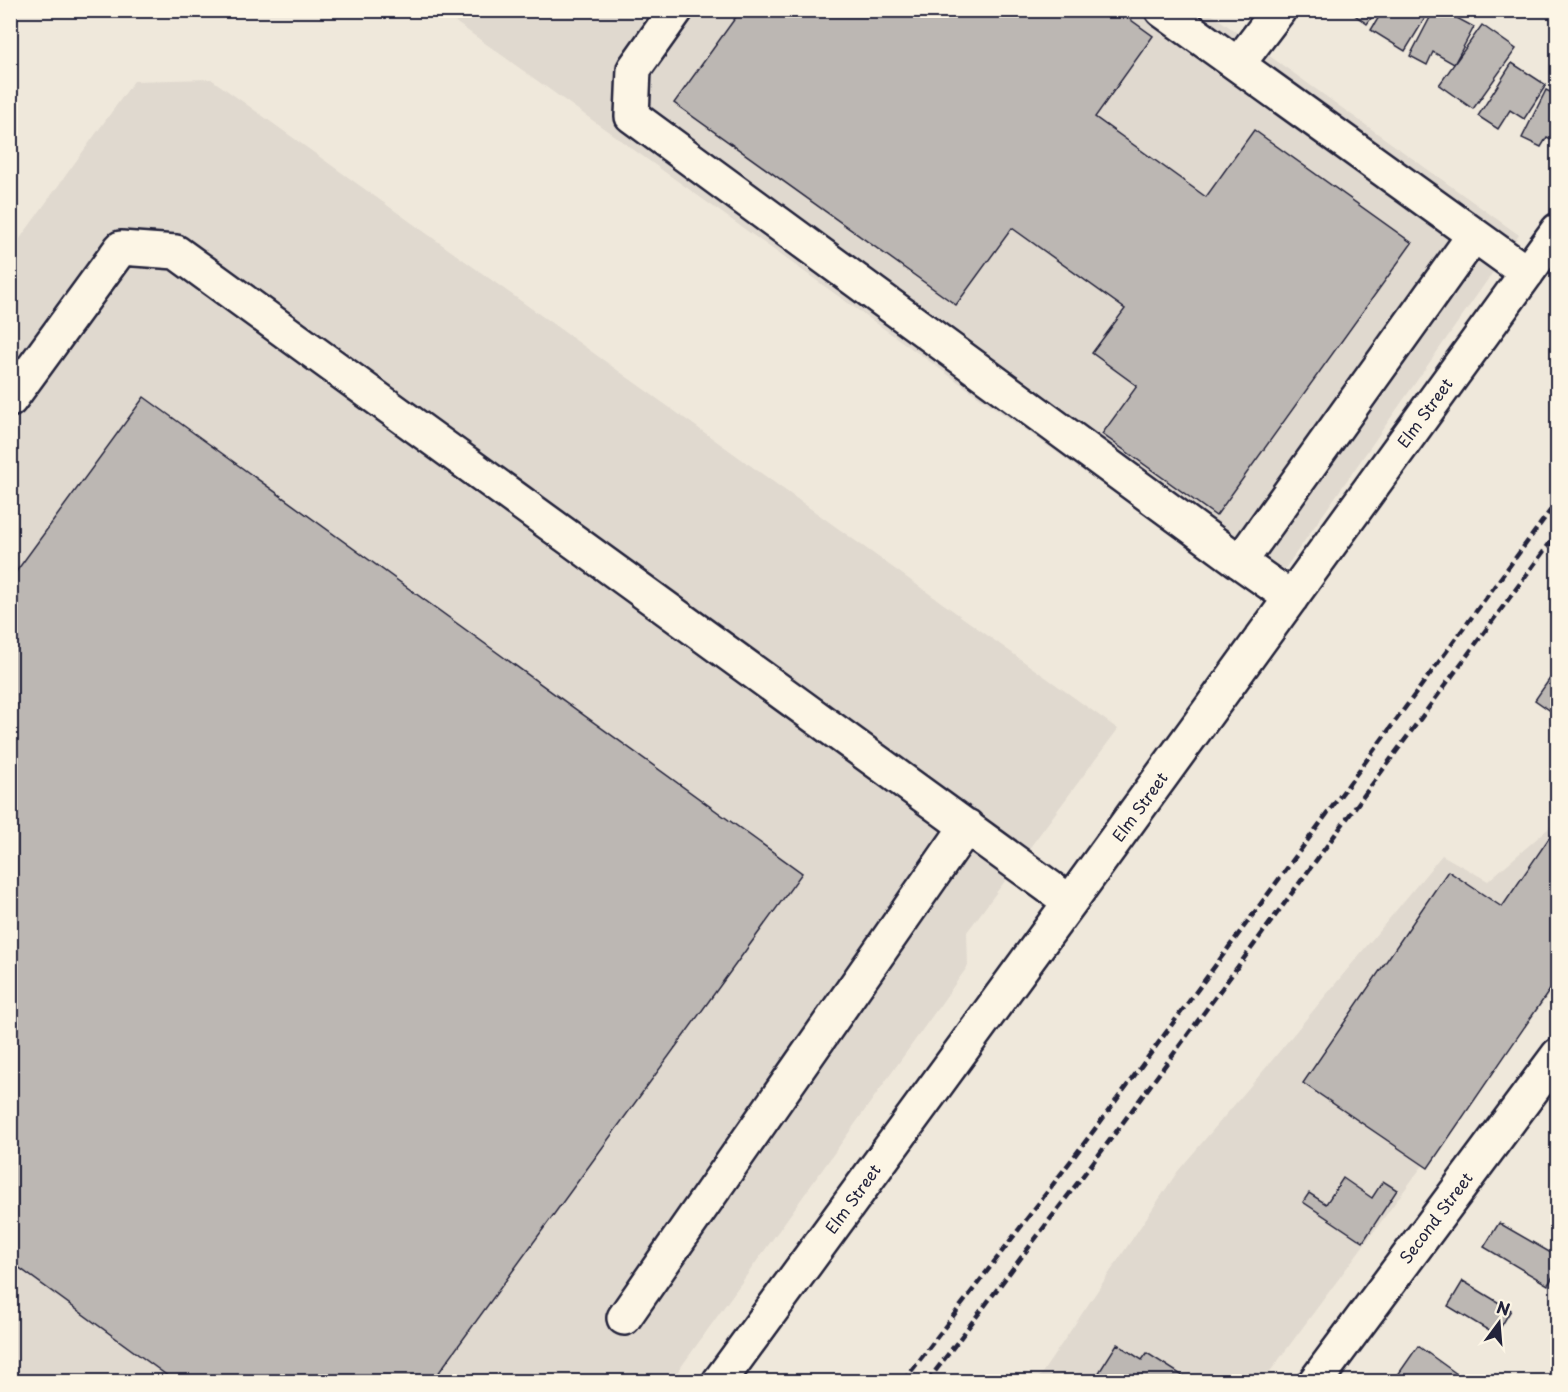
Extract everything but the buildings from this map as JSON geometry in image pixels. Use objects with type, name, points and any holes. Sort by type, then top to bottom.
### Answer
[{"type":"street","points":[[676,10],[634,69],[632,116],[1291,598]]},
{"type":"street","points":[[1162,10],[1245,55],[1474,235],[1527,273]]},
{"type":"street","points":[[1245,55],[1279,10]]},
{"type":"street","name":"Elm Street","points":[[719,1382],[1557,230]]},
{"type":"street","points":[[1240,562],[1474,235]]},
{"type":"street","points":[[10,400],[121,248],[176,252],[1070,902]]},
{"type":"street","points":[[624,1318],[967,826]]},
{"type":"street","name":"Second Street","points":[[1315,1382],[1557,1055]]},
{"type":"shaded area","points":[[440,11],[1207,11],[1519,235],[1263,600]]},
{"type":"shaded area","points":[[211,79],[1118,729],[967,932],[968,966],[671,1381],[11,1382],[11,251],[134,81]]},
{"type":"shaded area","points":[[1557,821],[1557,984],[1263,1381],[1036,1382],[1178,1171],[1442,855],[1488,881]]},
{"type":"railway","points":[[903,1382],[1098,1125],[1558,500]]},
{"type":"railway","points":[[927,1382],[1113,1136],[1558,532]]}]
